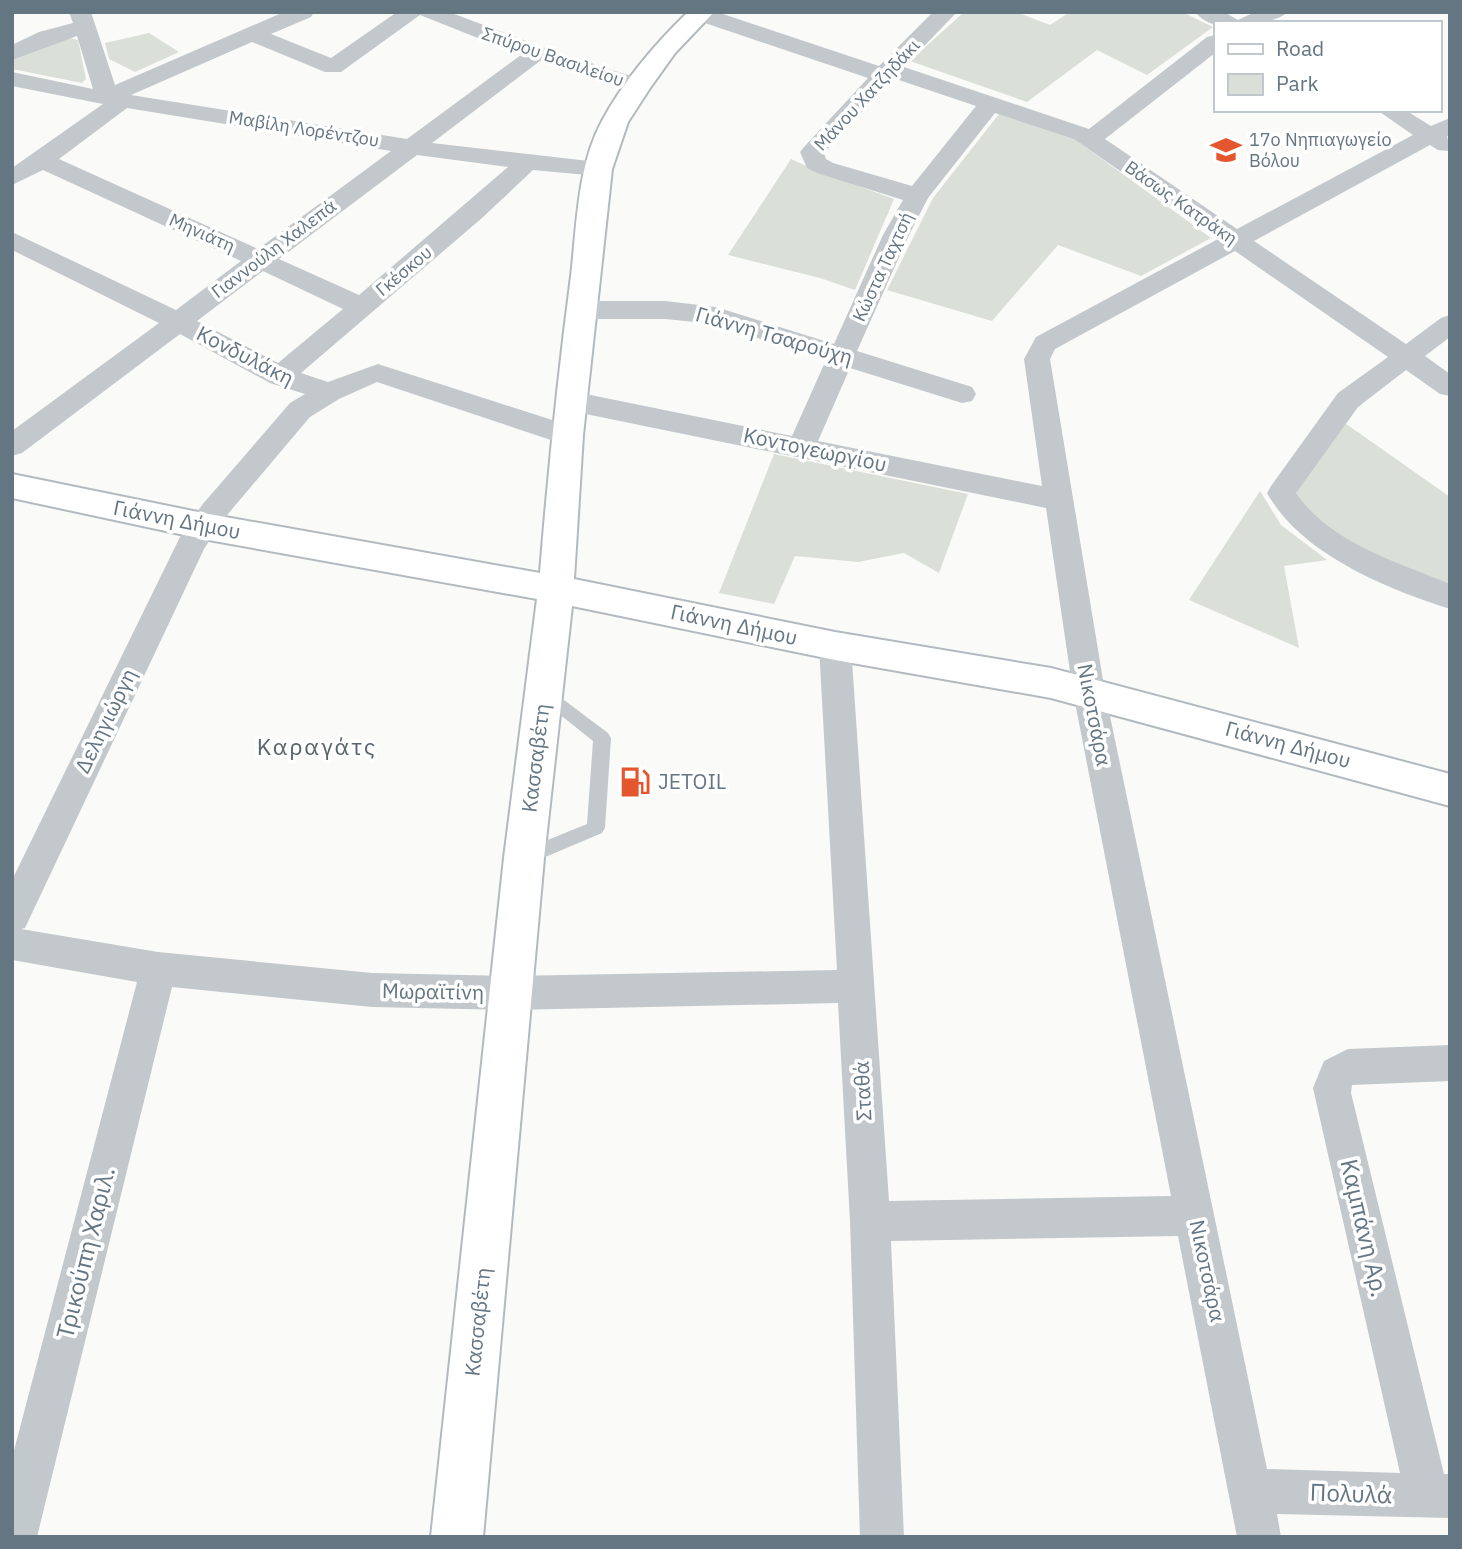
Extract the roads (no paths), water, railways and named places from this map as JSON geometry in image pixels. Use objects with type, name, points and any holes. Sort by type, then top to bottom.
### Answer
[{"type":"street","points":[[12,178],[42,160],[115,99],[303,12]]},
{"type":"street","points":[[252,34],[333,67],[412,12]]},
{"type":"street","name":"Σπύρου Βασιλείου","points":[[429,12],[537,53],[638,86]]},
{"type":"street","points":[[1206,12],[1225,21]]},
{"type":"street","points":[[1251,21],[1276,12]]},
{"type":"street","name":"Βάσως Κατράκη","points":[[701,13],[991,103],[1069,129],[1090,139],[1450,387]]},
{"type":"street","name":"Κασσαβέτη","points":[[457,1537],[524,859],[556,589],[567,435],[598,169],[615,122],[638,86],[666,48],[701,13]]},
{"type":"street","name":"Μάνου Χατζηδάκι","points":[[917,196],[825,168],[815,163],[811,157],[817,145],[886,72],[934,15]]},
{"type":"street","points":[[12,53],[82,20],[115,99]]},
{"type":"street","points":[[1090,139],[1214,43]]},
{"type":"street","name":"Γιαννούλη Χαλεπά","points":[[12,446],[537,53]]},
{"type":"street","name":"Μαβίλη Λορέντζου","points":[[12,79],[115,99],[411,147],[526,164],[598,169]]},
{"type":"street","name":"Κώστα Ταχτσή","points":[[801,447],[841,354],[917,196],[991,103]]},
{"type":"street","points":[[1392,112],[1443,136]]},
{"type":"street","name":"Νικοτσάρα","points":[[1259,1537],[1252,1491],[1089,692],[1037,359],[1045,343],[1236,241],[1443,136]]},
{"type":"street","name":"Μηνιάτη","points":[[42,160],[362,307]]},
{"type":"street","name":"Γκέσκου","points":[[280,376],[472,214],[526,164]]},
{"type":"street","name":"Κονδυλάκη","points":[[12,240],[179,322],[280,376],[329,392]]},
{"type":"street","name":"Γιάννη Τσαρούχη","points":[[581,310],[665,310],[697,313],[741,323],[962,394]]},
{"type":"street","points":[[1450,324],[1341,407],[1281,493],[1287,507],[1313,532],[1340,548],[1450,597]]},
{"type":"street","points":[[203,526],[300,410],[329,392],[377,373],[567,435]]},
{"type":"street","name":"Κοντογεωργίου","points":[[571,401],[1059,500]]},
{"type":"street","name":"Γιάννη Δήμου","points":[[12,486],[203,526],[556,589],[835,646],[1051,683],[1450,790]]},
{"type":"street","name":"Δεληγιώργη","points":[[12,917],[191,545],[203,526]]},
{"type":"street","name":"Σταθά","points":[[835,646],[870,1221],[882,1537]]},
{"type":"street","name":"Μωραϊτίνη","points":[[12,944],[158,969],[372,990],[511,993],[856,986]]},
{"type":"street","name":"Τρικούπη Χαριλ.","points":[[14,1537],[158,969]]},
{"type":"street","name":"Καμπάνη Αρ.","points":[[1438,1496],[1332,1093],[1333,1079],[1338,1071],[1348,1067],[1450,1063]]},
{"type":"street","points":[[870,1221],[1195,1216]]},
{"type":"street","name":"Πολυλά","points":[[1252,1491],[1438,1496]]},
{"type":"lane","points":[[524,859],[596,828],[602,738],[544,691]]},
{"type":"place","name":"17ο Νηπιαγωγείο Βόλου","points":[[1226,150]]},
{"type":"place","name":"JETOIL","points":[[635,782]]},
{"type":"district","name":"Καραγάτς","points":[[317,747]]}]
